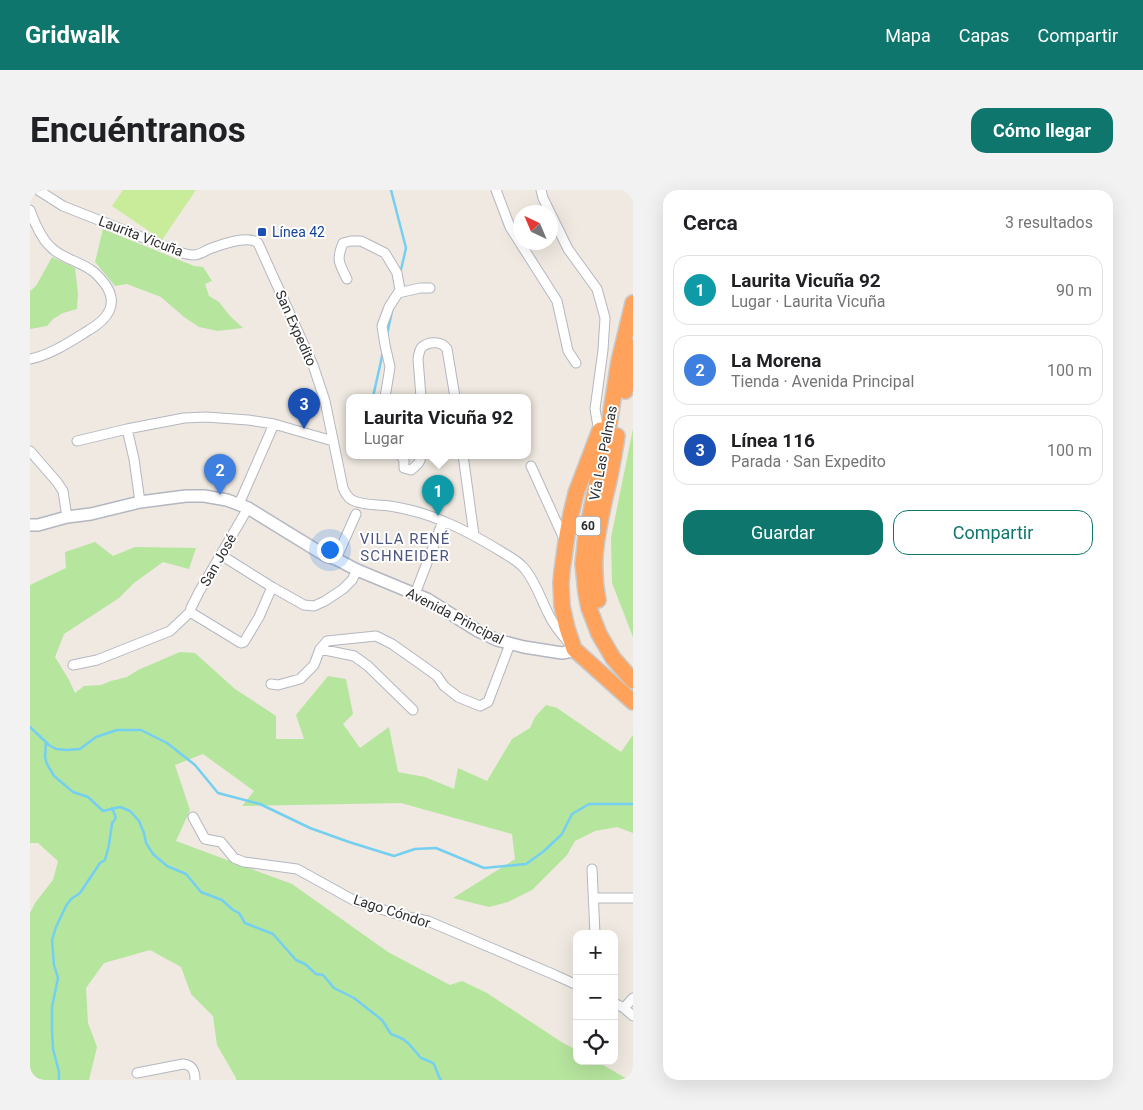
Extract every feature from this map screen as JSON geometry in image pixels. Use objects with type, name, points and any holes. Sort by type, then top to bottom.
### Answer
[{"type":"highway","name":"Vía Las Palmas","points":[[633,302],[619,361],[610,425],[584,550],[586,593],[599,634],[613,658],[633,681]]},
{"type":"highway","name":"Vía Las Palmas","points":[[633,347],[609,481],[597,534],[594,561],[596,589],[603,616],[613,640],[633,667]]},
{"type":"highway","points":[[619,361],[609,390],[599,432],[576,493],[566,543],[561,583],[562,606],[566,628],[574,649],[633,702]]},
{"type":"street","name":"Laurita Vicuña","points":[[38,190],[63,206],[182,253],[199,254],[226,243],[249,239]]},
{"type":"street","points":[[496,190],[510,227],[557,301],[568,351],[576,363]]},
{"type":"street","points":[[541,190],[543,198],[568,249],[597,289],[605,318],[595,410],[599,432]]},
{"type":"street","points":[[30,210],[41,234],[53,249],[70,260],[85,266],[100,278],[109,291],[112,306],[103,321],[94,328],[57,349],[30,359]]},
{"type":"street","name":"San Expedito","points":[[249,239],[258,243],[313,365],[325,401],[345,494],[361,503],[407,509],[443,520]]},
{"type":"street","points":[[347,279],[338,258],[343,243],[351,241],[360,241],[385,253],[397,273],[400,290],[389,307],[382,326],[390,367],[386,394]]},
{"type":"street","points":[[398,293],[420,288],[430,288]]},
{"type":"street","points":[[421,394],[418,359],[420,349],[425,345],[440,342],[446,347],[449,354],[454,393]]},
{"type":"street","points":[[77,441],[127,428],[184,418],[206,417],[274,424],[333,441]]},
{"type":"street","name":"San José","points":[[73,665],[97,660],[170,631],[190,612],[221,555],[244,506],[274,424]]},
{"type":"street","points":[[127,428],[134,458],[140,502]]},
{"type":"street","points":[[30,451],[63,491],[67,517]]},
{"type":"street","points":[[403,459],[404,468],[410,470],[417,466],[421,459]]},
{"type":"street","points":[[464,459],[474,535]]},
{"type":"street","points":[[531,466],[566,543]]},
{"type":"street","name":"Avenida Principal","points":[[30,525],[92,514],[140,502],[186,496],[204,496],[226,500],[244,506],[326,556],[427,599],[478,631],[497,640],[562,653],[574,649]]},
{"type":"street","points":[[336,559],[356,514]]},
{"type":"street","points":[[415,594],[443,520],[474,535],[524,567],[558,630],[574,649]]},
{"type":"street","points":[[221,555],[272,588],[304,605],[314,606],[325,601],[343,589],[352,580],[357,570]]},
{"type":"street","points":[[190,612],[241,643],[244,642],[259,617],[272,588]]},
{"type":"street","points":[[271,684],[278,685],[300,679],[314,665],[320,649],[327,641],[376,636],[392,644],[437,676],[444,686],[458,697],[480,706],[488,702],[510,644]]},
{"type":"street","points":[[320,649],[354,656],[368,666],[413,710]]},
{"type":"street","name":"Lago Cóndor","points":[[193,817],[206,839],[221,842],[234,858],[244,862],[296,869],[355,900],[403,916],[428,921],[573,983]]},
{"type":"street","points":[[592,869],[595,930]]},
{"type":"street","points":[[594,898],[633,898]]},
{"type":"street","points":[[624,1008],[633,998]]},
{"type":"street","points":[[618,1006],[633,1016]]},
{"type":"street","points":[[137,1074],[183,1064],[191,1066],[195,1072],[195,1080]]},
{"type":"green space","points":[[123,190],[196,190],[162,240],[112,206]]},
{"type":"green space","points":[[103,229],[194,266],[203,267],[212,281],[205,284],[209,296],[219,302],[243,328],[218,331],[199,327],[161,297],[127,284],[115,286],[95,262]]},
{"type":"green space","points":[[52,257],[75,268],[78,294],[77,309],[63,313],[53,319],[47,326],[30,329],[30,291],[36,286]]},
{"type":"green space","points":[[633,429],[633,637],[612,583],[611,538]]},
{"type":"green space","points":[[95,542],[113,556],[135,547],[196,548],[189,569],[163,562],[134,583],[119,598],[64,634],[55,657],[75,693],[84,686],[101,685],[127,677],[138,670],[180,652],[195,653],[235,689],[276,716],[276,739],[304,739],[296,715],[328,676],[346,679],[353,714],[343,724],[360,748],[389,727],[398,772],[425,777],[454,789],[458,768],[487,781],[512,739],[530,728],[535,717],[546,705],[557,708],[621,752],[633,735],[633,833],[617,827],[595,831],[575,841],[567,855],[532,890],[508,902],[489,907],[453,898],[515,859],[512,834],[401,803],[242,806],[254,791],[203,754],[175,765],[190,810],[176,841],[292,884],[388,952],[450,985],[462,981],[487,993],[573,1048],[573,1065],[603,1065],[629,1080],[236,1080],[217,1045],[213,1016],[191,994],[181,967],[150,950],[104,963],[86,988],[88,1023],[97,1047],[89,1080],[30,1080],[30,913],[35,903],[53,880],[58,861],[38,843],[30,843],[30,585],[66,568],[65,552]]},
{"type":"waterway","points":[[391,190],[406,248],[400,274]]},
{"type":"waterway","points":[[387,335],[392,311]]},
{"type":"waterway","points":[[374,394],[383,352]]},
{"type":"waterway","points":[[30,727],[49,745],[56,749],[67,750],[80,749],[96,737],[117,730],[141,730],[167,743],[195,765],[218,793],[260,804],[310,828],[394,856],[415,849],[436,848],[484,868],[526,864],[544,851],[562,834],[572,814],[589,804],[633,804]]},
{"type":"waterway","points":[[46,743],[45,757],[54,776],[73,792],[88,797],[103,811],[120,807],[130,811],[139,821],[146,843],[153,854],[167,866],[186,874],[201,892],[222,900],[239,913],[245,923],[273,934],[296,960],[305,964],[316,974],[323,975],[334,988],[354,998],[382,1020],[391,1034],[403,1039],[421,1058],[434,1064],[441,1080]]},
{"type":"waterway","points":[[59,1080],[59,1072],[53,1049],[52,1007],[58,978],[54,965],[52,940],[66,906],[71,899],[80,893],[100,863],[105,860],[112,823],[115,818],[112,808]]},
{"type":"place","name":"Línea 42","points":[[262,232]]},
{"type":"place","name":"Línea 116","points":[[304,429]]},
{"type":"place","name":"La Morena","points":[[220,495]]},
{"type":"place","name":"Laurita Vicuña 92","points":[[438,516]]},
{"type":"district","name":"VILLA RENÉ SCHNEIDER","points":[[405,548]]}]
